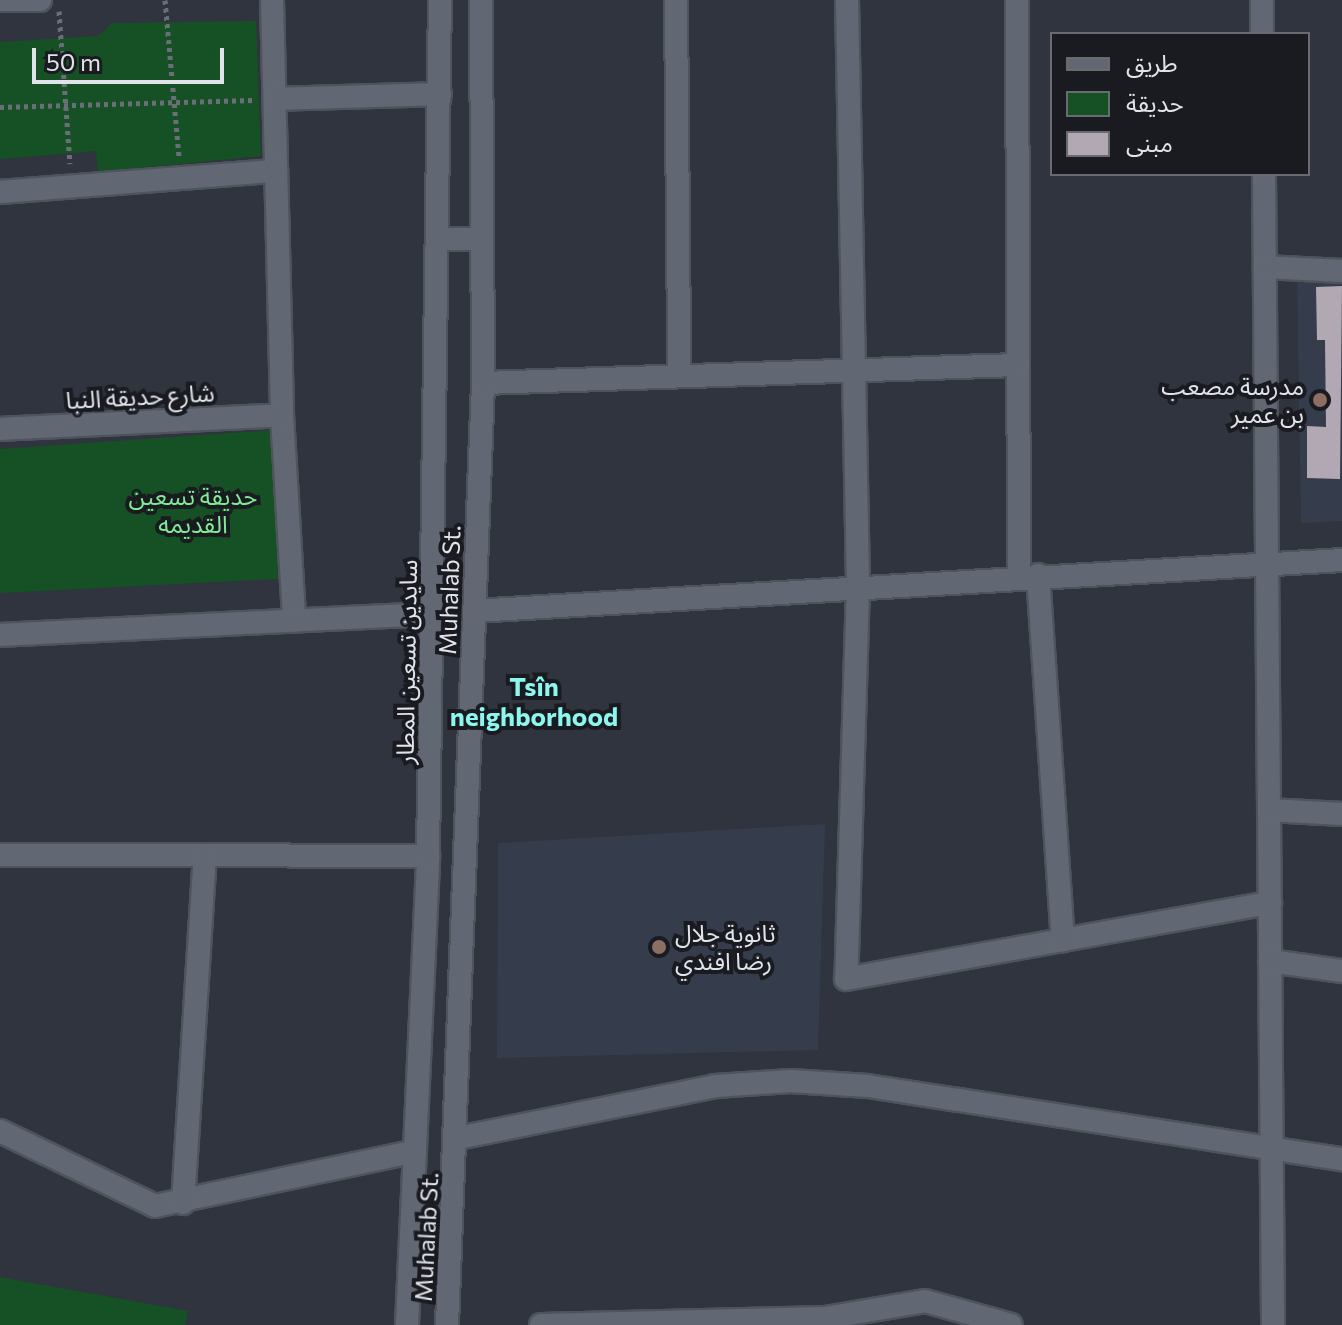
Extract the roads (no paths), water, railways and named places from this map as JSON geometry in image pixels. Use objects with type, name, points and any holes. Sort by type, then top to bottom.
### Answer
[{"type":"street","points":[[0,0],[40,0]]},
{"type":"street","points":[[272,0],[282,415],[294,619]]},
{"type":"street","name":"سايدين تسعين المطار","points":[[407,1325],[428,856],[440,0]]},
{"type":"street","name":"Muhalab St.","points":[[447,1325],[458,1138],[483,383],[481,0]]},
{"type":"street","points":[[676,0],[679,376]]},
{"type":"street","points":[[847,0],[858,586],[846,979],[1270,903]]},
{"type":"street","points":[[1017,0],[1018,365],[1028,576],[1063,940]]},
{"type":"street","points":[[1262,0],[1262,32]]},
{"type":"street","points":[[275,99],[440,94]]},
{"type":"street","points":[[0,192],[181,175],[276,171]]},
{"type":"street","points":[[1264,176],[1273,1325]]},
{"type":"street","points":[[438,239],[482,239]]},
{"type":"street","points":[[1265,267],[1342,271]]},
{"type":"street","points":[[483,383],[1018,365]]},
{"type":"street","name":"شارع حديقة النبا","points":[[0,429],[282,415]]},
{"type":"street","points":[[474,611],[1028,576],[1342,560]]},
{"type":"street","points":[[0,635],[433,614]]},
{"type":"street","points":[[1269,810],[1342,814]]},
{"type":"street","points":[[0,855],[428,856]]},
{"type":"street","points":[[183,1203],[205,857]]},
{"type":"street","points":[[1270,961],[1342,971]]},
{"type":"street","points":[[458,1138],[715,1086],[791,1081],[868,1086],[1271,1152],[1342,1159]]},
{"type":"street","points":[[0,1131],[155,1206],[183,1203],[415,1151]]},
{"type":"street","points":[[541,1325],[825,1318],[925,1301],[1011,1325]]},
{"type":"place","name":"مدرسة مصعب بن عمير","points":[[1320,400]]},
{"type":"place","name":"ثانوية جلال رضا افندي","points":[[659,947]]},
{"type":"district","name":"Tsîn neighborhood","points":[[534,701]]},
{"type":"park label","name":"حديقة تسعين القديمه","points":[[193,510]]}]
